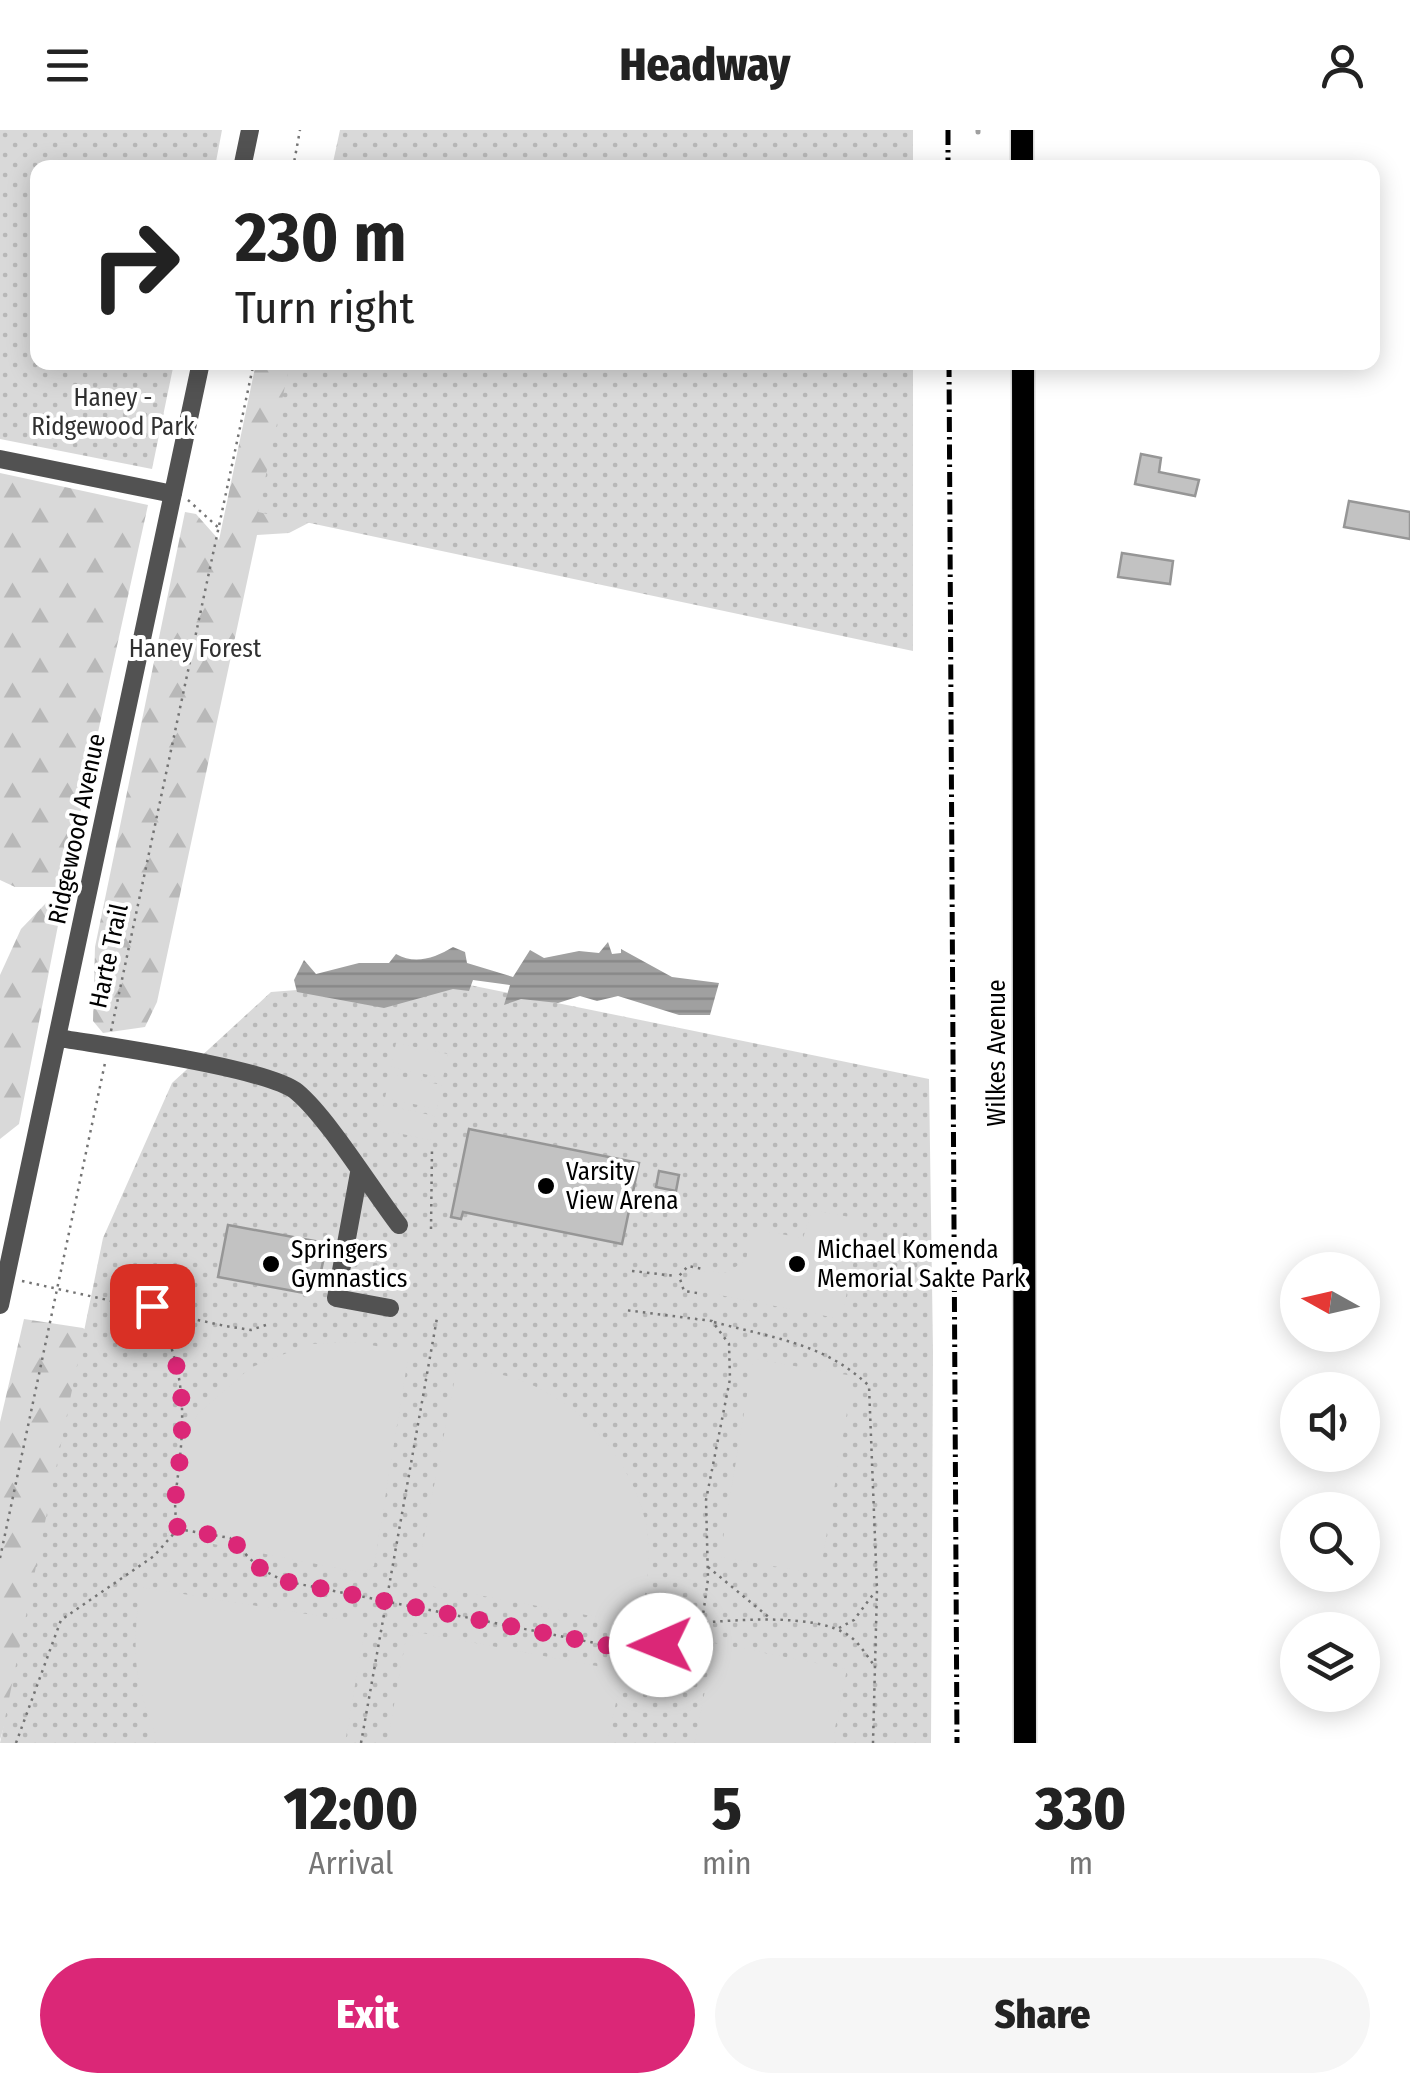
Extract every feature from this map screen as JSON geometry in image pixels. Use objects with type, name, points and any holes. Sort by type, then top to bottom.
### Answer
[{"type":"main road","points":[[1022,130],[1022,160]]},
{"type":"main road","name":"Wilkes Avenue","points":[[1023,370],[1025,1743]]},
{"type":"street","points":[[244,160],[250,130]]},
{"type":"street","name":"Ridgewood Avenue","points":[[0,1305],[199,370]]},
{"type":"street","points":[[0,459],[173,494]]},
{"type":"street","points":[[59,1038],[261,1076],[290,1086],[310,1106],[399,1225]]},
{"type":"street","points":[[359,1173],[336,1298],[390,1308]]},
{"type":"path","points":[[294,160],[300,130]]},
{"type":"path","name":"Harte Trail","points":[[0,1558],[252,370]]},
{"type":"path","points":[[173,494],[191,501],[220,530]]},
{"type":"path","points":[[431,1229],[432,1148]]},
{"type":"path","points":[[679,1276],[688,1266],[703,1269]]},
{"type":"path","points":[[632,1272],[679,1276]]},
{"type":"path","points":[[679,1276],[684,1291],[697,1293]]},
{"type":"path","points":[[3,1277],[152,1306],[225,1326],[251,1330],[269,1324]]},
{"type":"path","points":[[152,1306],[177,1352],[181,1379],[180,1462],[173,1510],[178,1529]]},
{"type":"path","points":[[626,1310],[712,1321],[817,1349],[844,1362],[870,1386],[876,1588],[872,1743]]},
{"type":"path","points":[[361,1743],[437,1318]]},
{"type":"path","points":[[178,1529],[230,1538],[260,1568],[284,1581],[630,1650],[685,1637],[703,1615],[706,1500],[730,1378],[729,1344],[712,1321]]},
{"type":"path","points":[[16,1743],[61,1620],[154,1556],[178,1529]]},
{"type":"path","points":[[706,1566],[772,1620]]},
{"type":"path","points":[[838,1629],[854,1620],[876,1588]]},
{"type":"path","points":[[697,1623],[772,1620],[838,1629],[853,1638],[875,1668]]},
{"type":"green space","name":"Haney - Ridgewood Park","points":[[0,130],[222,130],[216,160],[30,160],[30,370],[173,370],[152,469],[0,439]]},
{"type":"green space","points":[[340,130],[913,130],[913,160],[334,160]]},
{"type":"green space","name":"Haney Forest","points":[[255,370],[296,370],[320,517],[289,533],[257,535],[157,1002],[145,1027],[103,1033],[93,1021],[95,947],[185,512],[196,514],[219,540]]},
{"type":"green space","points":[[288,370],[913,370],[913,651],[258,512]]},
{"type":"green space","points":[[0,473],[148,505],[64,887],[15,887],[0,880]]},
{"type":"green space","points":[[47,902],[62,905],[19,1124],[0,1139],[0,975],[21,929]]},
{"type":"green space","points":[[440,979],[929,1079],[933,1352],[931,1743],[0,1743],[103,1238],[172,1083],[271,992]]},
{"type":"green space","points":[[396,1043],[448,1054],[443,1078],[391,1067]]},
{"type":"green space","points":[[390,1074],[442,1085],[437,1109],[385,1098]]},
{"type":"green space","points":[[384,1105],[435,1116],[430,1140],[379,1129]]},
{"type":"green space","name":"Michael Komenda Memorial Sakte Park","points":[[812,1210],[855,1218],[862,1224],[841,1319],[689,1289],[687,1278],[692,1270],[726,1273],[746,1260],[752,1229],[803,1238]]},
{"type":"green space","points":[[24,1319],[83,1328],[113,1350],[0,1740],[0,1422]]},
{"type":"green space","points":[[354,1342],[409,1352],[374,1566],[363,1573],[167,1535],[168,1470],[197,1415],[250,1368],[309,1344]]},
{"type":"green space","points":[[753,1359],[853,1376],[820,1574],[720,1557]]},
{"type":"green space","points":[[457,1367],[509,1377],[547,1392],[586,1421],[618,1458],[639,1501],[648,1537],[648,1575],[640,1625],[424,1585],[417,1574]]},
{"type":"green space","points":[[140,1587],[357,1622],[364,1633],[345,1743],[159,1743],[139,1684],[136,1631]]},
{"type":"green space","points":[[417,1632],[623,1671],[607,1743],[387,1743],[406,1639]]},
{"type":"green space","points":[[714,1643],[847,1669],[832,1743],[695,1743]]},
{"type":"shaded area","points":[[608,942],[612,954],[621,953],[621,949],[672,977],[719,983],[710,1015],[679,1015],[618,996],[597,1001],[580,996],[558,1003],[521,999],[504,1005],[510,985],[473,980],[469,991],[453,989],[384,1008],[297,992],[294,980],[304,960],[316,974],[359,963],[389,963],[396,954],[425,959],[453,947],[465,952],[467,963],[513,977],[530,950],[544,958],[579,951],[599,953]]},
{"type":"building","points":[[1141,454],[1161,458],[1159,472],[1199,480],[1195,496],[1135,484]]},
{"type":"building","points":[[1349,501],[1410,512],[1410,539],[1344,527]]},
{"type":"building","points":[[1122,553],[1173,561],[1170,584],[1118,577]]},
{"type":"building","name":"Varsity View Arena","points":[[469,1129],[639,1163],[622,1244],[463,1212],[461,1219],[451,1217]]},
{"type":"building","points":[[659,1171],[679,1175],[676,1191],[656,1187]]},
{"type":"building","name":"Springers Gymnastics","points":[[228,1225],[320,1242],[318,1251],[325,1252],[318,1286],[312,1285],[310,1294],[218,1277]]},
{"type":"railway","points":[[948,130],[948,160]]},
{"type":"railway","points":[[949,370],[957,1743]]},
{"type":"place","name":"Varsity View Arena","points":[[546,1186]]},
{"type":"place","name":"Springers Gymnastics","points":[[271,1264]]},
{"type":"place","name":"Michael Komenda Memorial Sakte Park","points":[[797,1264]]},
{"type":"route","points":[[152,1306],[177,1352],[181,1379],[180,1462],[173,1510],[178,1529],[230,1538],[260,1568],[284,1581],[630,1650],[661,1645]]}]
